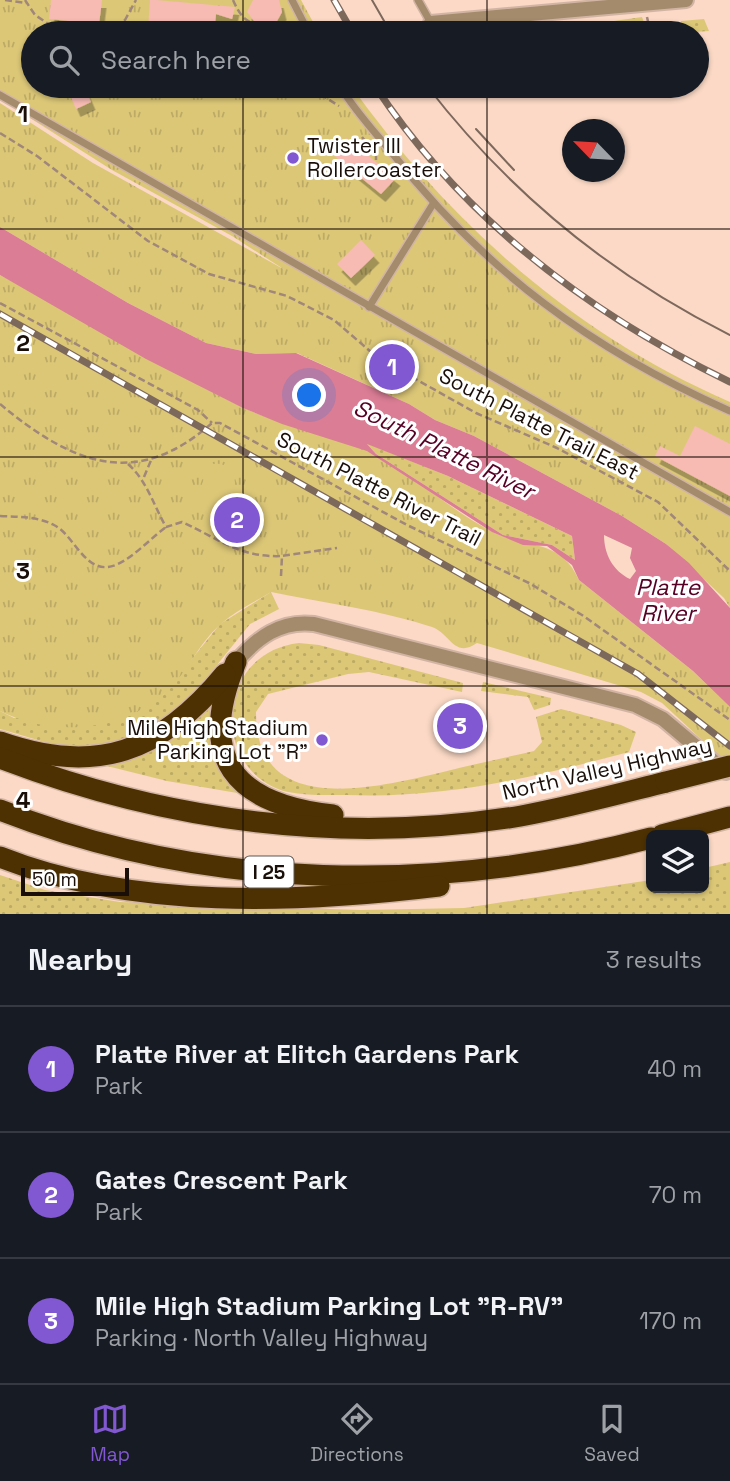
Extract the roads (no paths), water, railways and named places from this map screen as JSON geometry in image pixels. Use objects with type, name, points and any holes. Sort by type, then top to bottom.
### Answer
[{"type":"highway","points":[[0,741],[35,752],[72,758],[122,752],[146,744],[196,708],[236,662]]},
{"type":"highway","points":[[236,662],[220,701],[220,741],[232,769],[259,796],[285,807],[334,816],[492,820]]},
{"type":"highway","name":"North Valley Highway","points":[[0,758],[129,800],[244,821],[352,829],[492,820],[574,805],[730,766]]},
{"type":"highway","name":"I 25","points":[[0,810],[108,845],[235,869],[293,874],[410,874],[546,861],[646,839]]},
{"type":"highway","points":[[681,830],[720,820]]},
{"type":"highway","points":[[0,857],[38,872],[119,889],[247,898],[352,896],[447,885],[546,861]]},
{"type":"street","points":[[453,21],[686,0]]},
{"type":"street","points":[[236,662],[261,637],[276,629],[298,623],[314,624],[635,705],[663,719],[730,775]]},
{"type":"lane","points":[[292,0],[303,21]]},
{"type":"lane","points":[[418,0],[430,21]]},
{"type":"lane","points":[[0,95],[730,512]]},
{"type":"lane","points":[[349,98],[433,204],[502,271],[592,339],[660,377],[730,411]]},
{"type":"lane","points":[[369,307],[433,204]]},
{"type":"water","name":"Platte River","points":[[0,227],[128,303],[206,343],[256,354],[296,353],[474,436],[622,516],[666,544],[689,563],[730,608],[730,707],[693,671],[579,580],[572,565],[547,546],[523,545],[492,532],[367,451],[282,424],[243,408],[146,359],[0,275]],"holes":[[[367,444],[448,476],[572,536],[575,560],[552,545],[503,535],[376,454]],[[604,535],[632,548],[630,558],[636,571],[630,579],[611,561]]]},
{"type":"tram line","points":[[372,0],[384,21]]},
{"type":"tram line","points":[[437,98],[492,161],[564,228],[644,286],[730,335]]},
{"type":"tram line","points":[[476,129],[514,170]]},
{"type":"railway","points":[[334,0],[346,21]]},
{"type":"railway","points":[[384,98],[409,134],[447,178],[489,220],[533,258],[628,326],[730,382]]},
{"type":"railway","points":[[0,314],[638,674],[730,746]]},
{"type":"place","name":"Twister III Rollercoaster","points":[[293,158]]},
{"type":"place","name":"Platte River at Elitch Gardens Park","points":[[392,367]]},
{"type":"place","name":"Gates Crescent Park","points":[[237,520]]},
{"type":"place","name":"Mile High Stadium Parking Lot \"R-RV\"","points":[[460,726]]},
{"type":"place","name":"Mile High Stadium Parking Lot \"R\"","points":[[322,740]]},
{"type":"water label","name":"South Platte River","points":[[444,449]]}]
